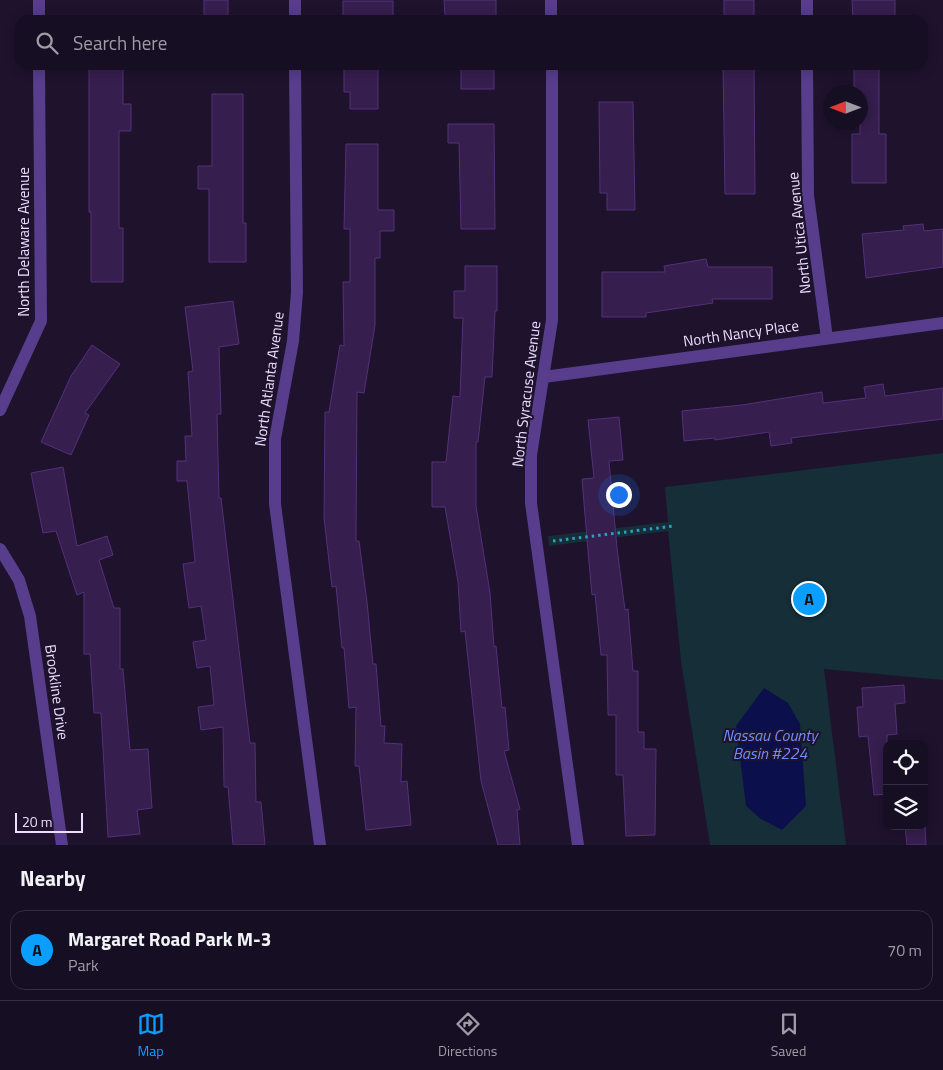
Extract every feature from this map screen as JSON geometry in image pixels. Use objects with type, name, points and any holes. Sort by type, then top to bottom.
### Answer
[{"type":"street","points":[[39,0],[39,15]]},
{"type":"street","points":[[295,0],[295,15]]},
{"type":"street","points":[[551,0],[551,15]]},
{"type":"street","points":[[806,0],[807,15]]},
{"type":"street","name":"North Delaware Avenue","points":[[0,410],[41,321],[39,70]]},
{"type":"street","name":"North Atlanta Avenue","points":[[295,70],[297,292],[293,341],[275,439],[275,504],[320,845]]},
{"type":"street","name":"North Syracuse Avenue","points":[[552,70],[552,320],[531,455],[531,503],[578,845]]},
{"type":"street","name":"North Utica Avenue","points":[[807,70],[808,195],[827,338]]},
{"type":"street","name":"North Nancy Place","points":[[544,376],[943,323]]},
{"type":"street","name":"Brookline Drive","points":[[0,550],[19,580],[30,616],[62,845]]},
{"type":"path","points":[[537,543],[674,526]]},
{"type":"shaded area","points":[[943,453],[943,680],[824,669],[846,845],[710,845],[681,661],[668,531],[549,546],[548,536],[668,522],[665,487]]},
{"type":"water","name":"Nassau County Basin #224","points":[[764,688],[788,703],[800,724],[806,806],[782,830],[761,819],[746,806],[736,726]]},
{"type":"building","points":[[204,0],[228,0],[228,15],[204,15]]},
{"type":"building","points":[[444,0],[496,0],[496,15],[445,15]]},
{"type":"building","points":[[724,0],[754,0],[754,15],[724,15]]},
{"type":"building","points":[[852,0],[895,0],[895,15],[853,15]]},
{"type":"building","points":[[343,1],[393,1],[393,15],[343,15]]},
{"type":"building","points":[[89,70],[123,70],[123,104],[131,104],[131,131],[119,131],[119,228],[123,228],[123,282],[91,282],[91,212],[89,212]]},
{"type":"building","points":[[344,70],[378,70],[378,109],[350,109],[350,92],[344,92]]},
{"type":"building","points":[[461,70],[494,70],[494,89],[461,89]]},
{"type":"building","points":[[723,70],[754,70],[755,194],[725,194]]},
{"type":"building","points":[[854,70],[879,70],[879,134],[886,134],[886,183],[852,183],[852,134],[860,134],[860,130],[868,130],[868,85],[854,85]]},
{"type":"building","points":[[212,94],[243,94],[243,223],[246,223],[246,262],[209,262],[209,189],[198,189],[198,166],[212,166]]},
{"type":"building","points":[[599,102],[633,102],[635,210],[607,210],[607,193],[600,193]]},
{"type":"building","points":[[448,124],[494,124],[495,229],[461,229],[459,143],[448,143]]},
{"type":"building","points":[[346,144],[378,144],[378,210],[394,210],[394,231],[380,231],[380,258],[375,258],[375,325],[364,393],[357,392],[356,541],[359,541],[373,664],[376,664],[381,726],[385,726],[384,743],[402,744],[401,782],[407,781],[411,825],[366,830],[359,766],[355,766],[356,707],[349,708],[336,586],[332,587],[324,518],[325,412],[329,412],[340,345],[344,346],[343,282],[350,282],[350,229],[344,229]]},
{"type":"building","points":[[923,224],[924,231],[943,229],[943,267],[866,278],[862,234],[904,230],[903,226]]},
{"type":"building","points":[[706,259],[708,267],[772,267],[772,299],[712,299],[713,303],[646,313],[646,317],[602,317],[602,272],[665,272],[664,266]]},
{"type":"building","points":[[465,266],[497,266],[497,311],[495,311],[492,377],[485,377],[478,442],[476,442],[476,506],[490,593],[494,647],[496,646],[502,708],[505,707],[509,750],[504,751],[520,809],[517,810],[520,845],[498,845],[481,781],[465,631],[461,632],[458,582],[445,507],[432,507],[432,462],[446,462],[453,396],[460,397],[463,318],[454,318],[454,291],[465,291]]},
{"type":"building","points":[[233,301],[239,344],[219,347],[221,414],[217,414],[219,498],[221,498],[250,743],[255,743],[256,802],[261,802],[265,845],[233,845],[228,787],[224,787],[223,727],[201,730],[198,707],[214,705],[210,666],[197,668],[193,642],[206,640],[201,606],[189,608],[183,564],[195,562],[187,481],[177,481],[177,461],[186,461],[185,436],[192,436],[188,372],[193,371],[185,307]]},
{"type":"building","points":[[92,345],[120,364],[85,413],[89,415],[71,455],[41,442],[71,376]]},
{"type":"building","points":[[883,384],[885,396],[943,388],[943,419],[791,438],[792,443],[771,446],[769,432],[715,440],[715,438],[684,441],[682,411],[742,405],[822,392],[823,403],[866,398],[864,387]]},
{"type":"building","points":[[619,417],[623,460],[609,461],[625,610],[628,609],[633,671],[638,671],[638,732],[644,732],[644,749],[656,749],[655,835],[626,836],[623,775],[616,775],[616,715],[608,715],[607,655],[601,655],[595,594],[592,595],[588,551],[582,479],[594,478],[588,420]]},
{"type":"building","points":[[63,467],[77,546],[107,536],[113,555],[99,560],[114,608],[120,608],[120,669],[123,669],[130,750],[148,749],[152,808],[137,810],[140,834],[108,837],[101,713],[94,713],[90,654],[84,654],[84,592],[77,595],[56,531],[43,533],[31,473]]},
{"type":"building","points":[[904,685],[905,703],[895,704],[897,734],[887,735],[887,740],[883,740],[883,794],[874,795],[868,736],[859,737],[857,707],[863,707],[862,688]]},
{"type":"building","points":[[905,830],[925,830],[926,845],[907,845]]},
{"type":"place","name":"Margaret Road Park M-3","points":[[809,599]]}]
